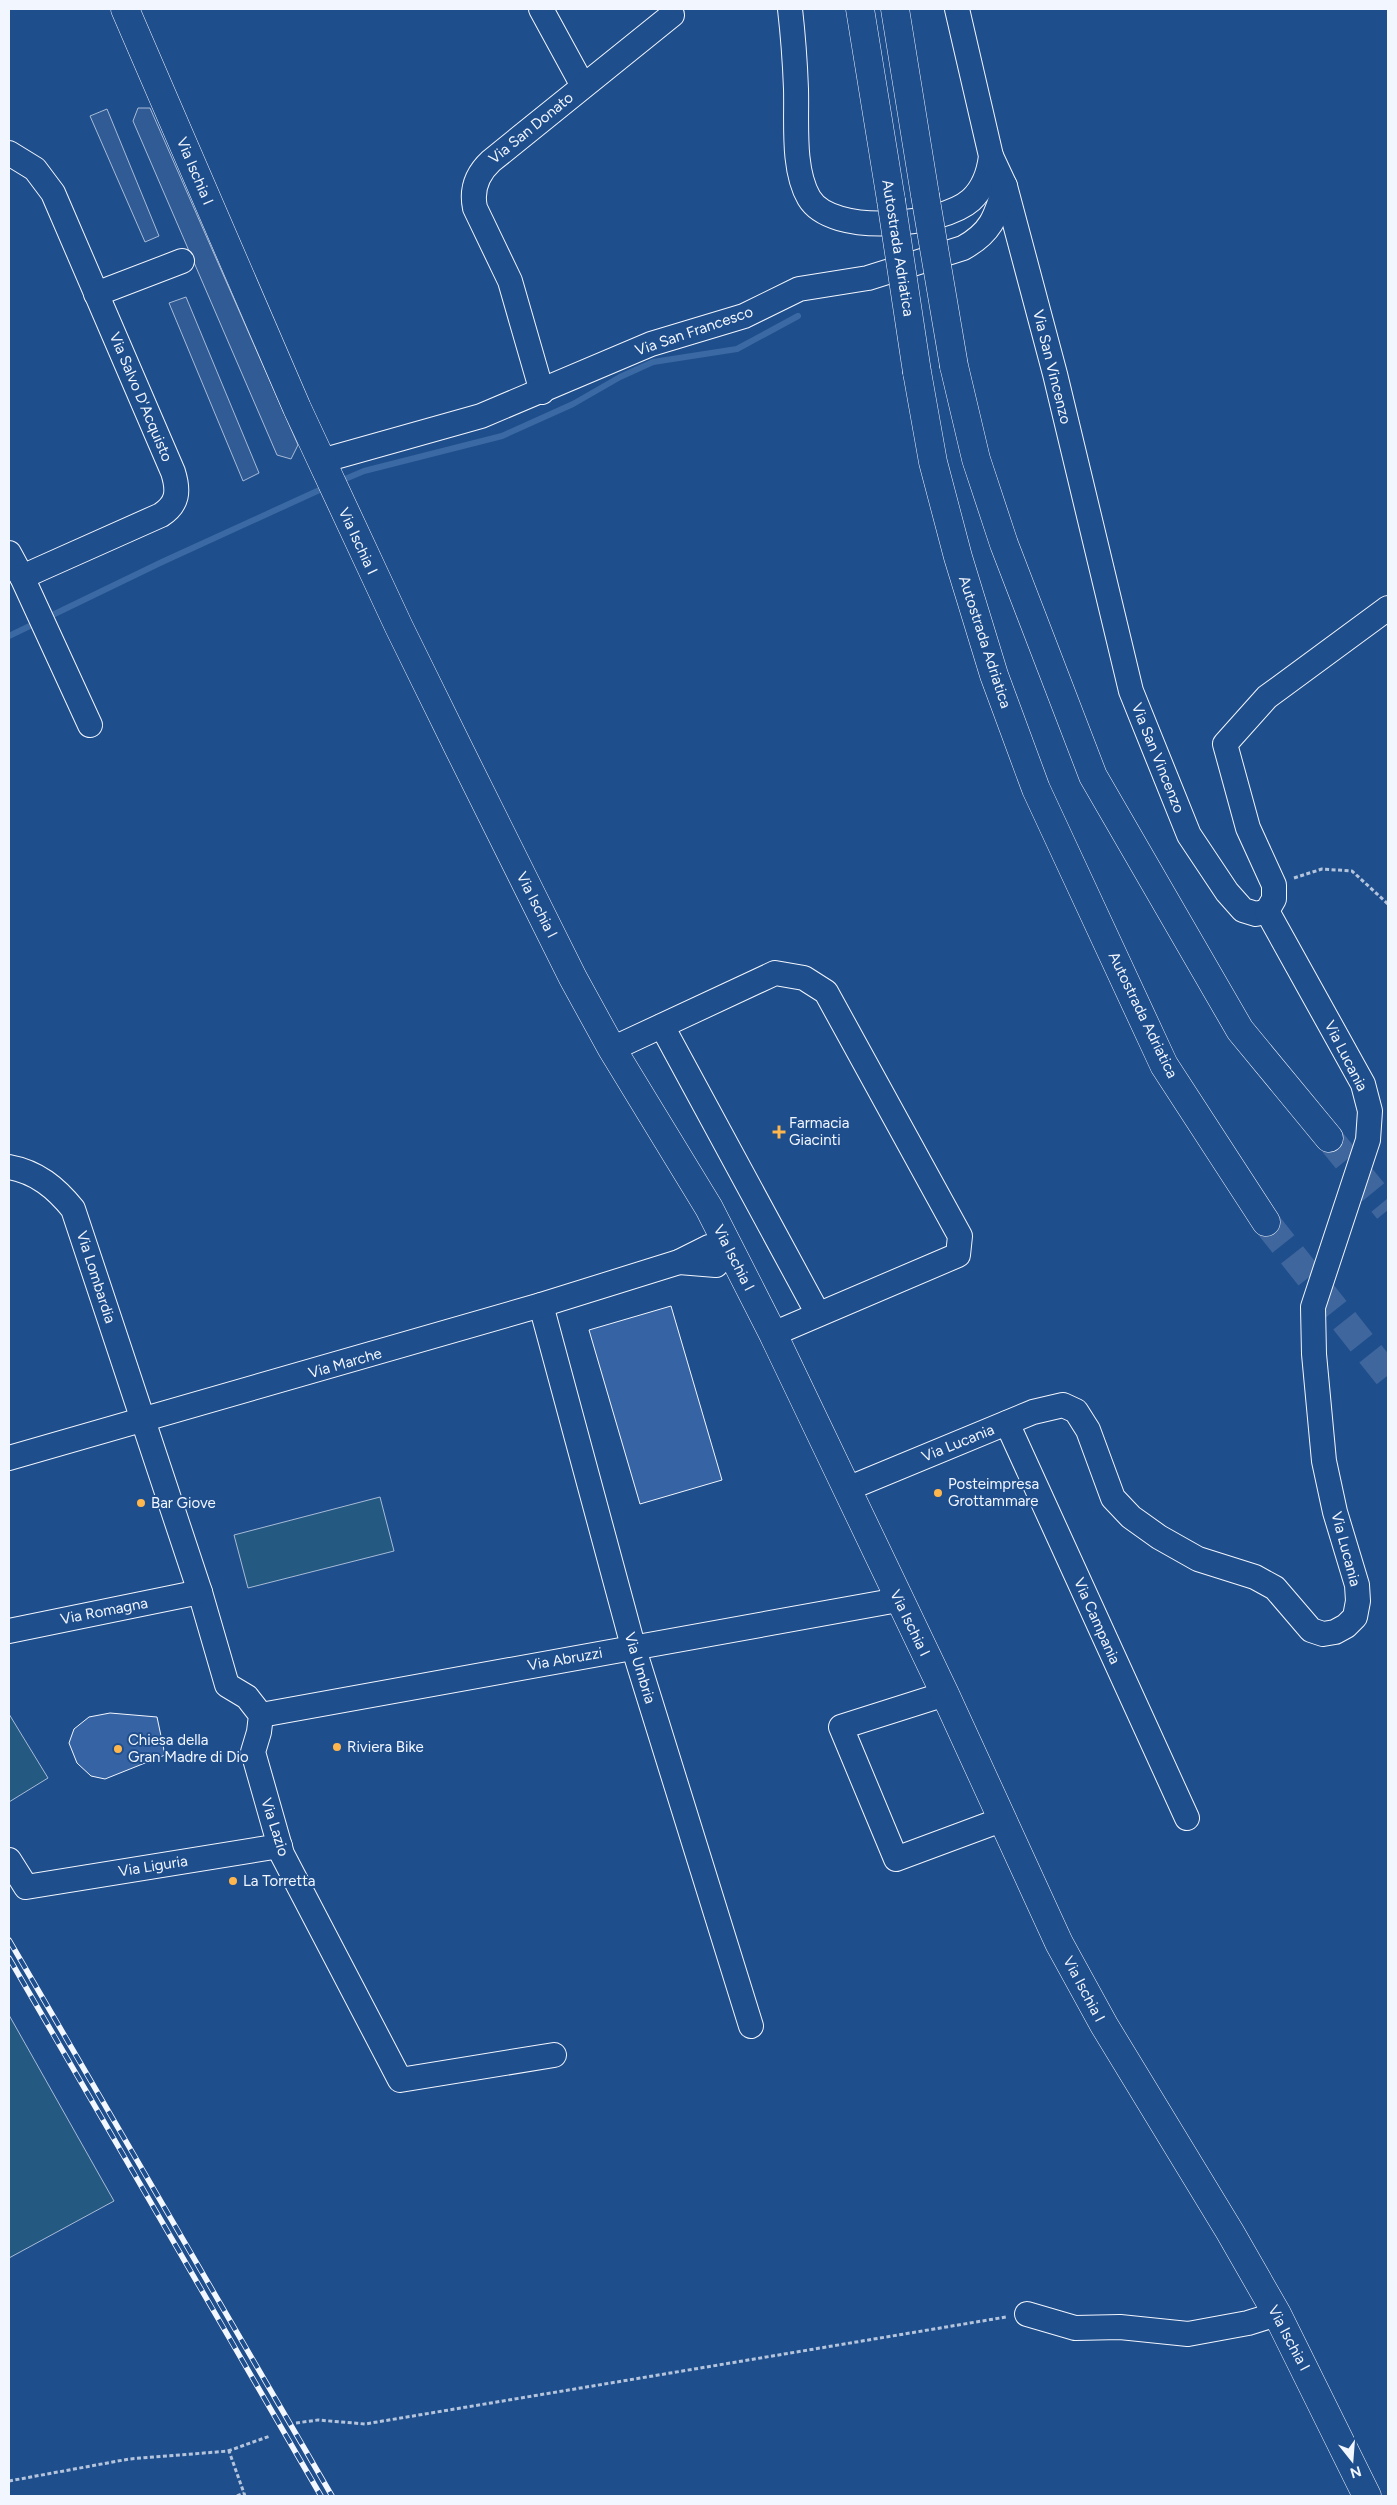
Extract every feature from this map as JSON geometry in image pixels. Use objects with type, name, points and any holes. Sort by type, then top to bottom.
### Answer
[{"type":"main road","name":"Via Ischia I","points":[[125,9],[324,467],[459,749],[574,978],[612,1049],[709,1208],[774,1334],[1059,1943],[1104,2025],[1230,2232],[1277,2314],[1367,2496]]},
{"type":"main road","name":"Autostrada Adriatica","points":[[860,9],[932,462],[958,557],[994,675],[1036,789],[1164,1065],[1266,1222]]},
{"type":"main road","points":[[896,9],[924,195],[954,366],[976,459],[1004,544],[1093,776],[1240,1030],[1329,1138]]},
{"type":"street","points":[[541,9],[583,86]]},
{"type":"street","points":[[790,9],[799,159],[808,197],[821,211],[843,221],[871,224],[930,218],[951,212],[967,203],[977,194],[989,173],[991,156]]},
{"type":"street","points":[[957,9],[991,156],[1005,186]]},
{"type":"street","name":"Via San Donato","points":[[542,392],[510,281],[478,217],[473,198],[476,181],[486,165],[672,15]]},
{"type":"street","name":"Via Salvo D'Acquisto","points":[[9,152],[35,169],[48,184],[174,472],[177,490],[173,505],[161,515],[22,577]]},
{"type":"street","name":"Via San Francesco","points":[[324,467],[480,416],[542,392],[651,344],[744,316],[799,289],[868,278],[963,248],[988,230],[994,219],[1005,186]]},
{"type":"street","name":"Via San Vincenzo","points":[[1005,186],[1055,374],[1131,691],[1189,835],[1227,892],[1243,910],[1256,914],[1267,911]]},
{"type":"street","points":[[96,294],[182,261]]},
{"type":"street","points":[[9,553],[22,577],[90,725]]},
{"type":"street","points":[[1267,911],[1274,899],[1274,885],[1248,828],[1225,744],[1267,697],[1388,608]]},
{"type":"street","name":"Via Lucania","points":[[847,1489],[1032,1412],[1063,1405],[1076,1411],[1088,1430],[1113,1498],[1131,1517],[1159,1538],[1198,1558],[1255,1577],[1275,1588],[1311,1630],[1323,1634],[1335,1632],[1346,1626],[1355,1617],[1358,1601],[1357,1585],[1324,1461],[1314,1354],[1313,1307],[1368,1140],[1370,1111],[1363,1084],[1267,911]]},
{"type":"street","points":[[612,1049],[775,974],[804,978],[826,992],[960,1236],[958,1255],[774,1334]]},
{"type":"street","points":[[662,1026],[818,1314]]},
{"type":"street","name":"Via Lombardia","points":[[9,1168],[26,1170],[57,1189],[74,1209],[142,1421]]},
{"type":"street","name":"Via Marche","points":[[9,1458],[542,1305],[679,1262],[709,1246],[729,1248]]},
{"type":"street","name":"Via Umbria","points":[[542,1305],[633,1646],[751,2026]]},
{"type":"street","points":[[142,1421],[200,1592],[227,1685],[247,1697],[261,1715]]},
{"type":"street","name":"Via Campania","points":[[1007,1423],[1187,1818]]},
{"type":"street","name":"Via Romagna","points":[[9,1631],[200,1592]]},
{"type":"street","name":"Via Abruzzi","points":[[261,1715],[633,1646],[898,1600]]},
{"type":"street","points":[[944,1694],[841,1727],[896,1859],[1001,1820]]},
{"type":"street","name":"Via Lazio","points":[[261,1715],[259,1732],[253,1752],[280,1846],[400,2080],[554,2055]]},
{"type":"street","name":"Via Liguria","points":[[9,1860],[26,1887],[280,1846]]},
{"type":"street","points":[[1026,2314],[1075,2328],[1120,2327],[1188,2334],[1248,2323],[1277,2314]]},
{"type":"path","points":[[1274,885],[1322,869],[1352,871],[1388,904]]},
{"type":"path","points":[[296,2423],[318,2420],[365,2424],[1026,2314]]},
{"type":"path","points":[[9,2481],[129,2460],[227,2451],[270,2436]]},
{"type":"path","points":[[227,2451],[245,2495],[237,2496]]},
{"type":"shaded area","points":[[138,108],[150,108],[298,445],[291,459],[277,455],[133,121]]},
{"type":"shaded area","points":[[107,109],[159,236],[145,242],[90,116]]},
{"type":"shaded area","points":[[186,297],[259,473],[243,481],[169,303]]},
{"type":"shaded area","points":[[380,1497],[394,1551],[248,1588],[234,1535]]},
{"type":"shaded area","points":[[9,1714],[48,1778],[9,1802]]},
{"type":"shaded area","points":[[9,2015],[114,2201],[9,2258]]},
{"type":"building","points":[[671,1306],[722,1480],[640,1504],[589,1330]]},
{"type":"building","name":"Chiesa della Gran Madre di Dio","points":[[110,1713],[157,1717],[165,1755],[105,1779],[91,1776],[77,1763],[69,1743],[74,1729],[89,1717]]},
{"type":"waterway","points":[[338,482],[364,471],[502,436],[573,404],[620,377],[653,362],[737,349],[798,316]]},
{"type":"waterway","points":[[9,636],[162,562],[326,487]]},
{"type":"tunnel","points":[[1329,1138],[1388,1210]]},
{"type":"tunnel","points":[[1266,1222],[1388,1376]]},
{"type":"railway","points":[[9,1940],[332,2496]]},
{"type":"railway","points":[[9,1958],[321,2496]]},
{"type":"place","name":"Farmacia Giacinti","points":[[779,1132]]},
{"type":"place","name":"Posteimpresa Grottammare","points":[[938,1493]]},
{"type":"place","name":"Bar Giove","points":[[141,1503]]},
{"type":"place","name":"Riviera Bike","points":[[337,1747]]},
{"type":"place","name":"Chiesa della Gran Madre di Dio","points":[[118,1749]]},
{"type":"place","name":"La Torretta","points":[[233,1881]]}]
